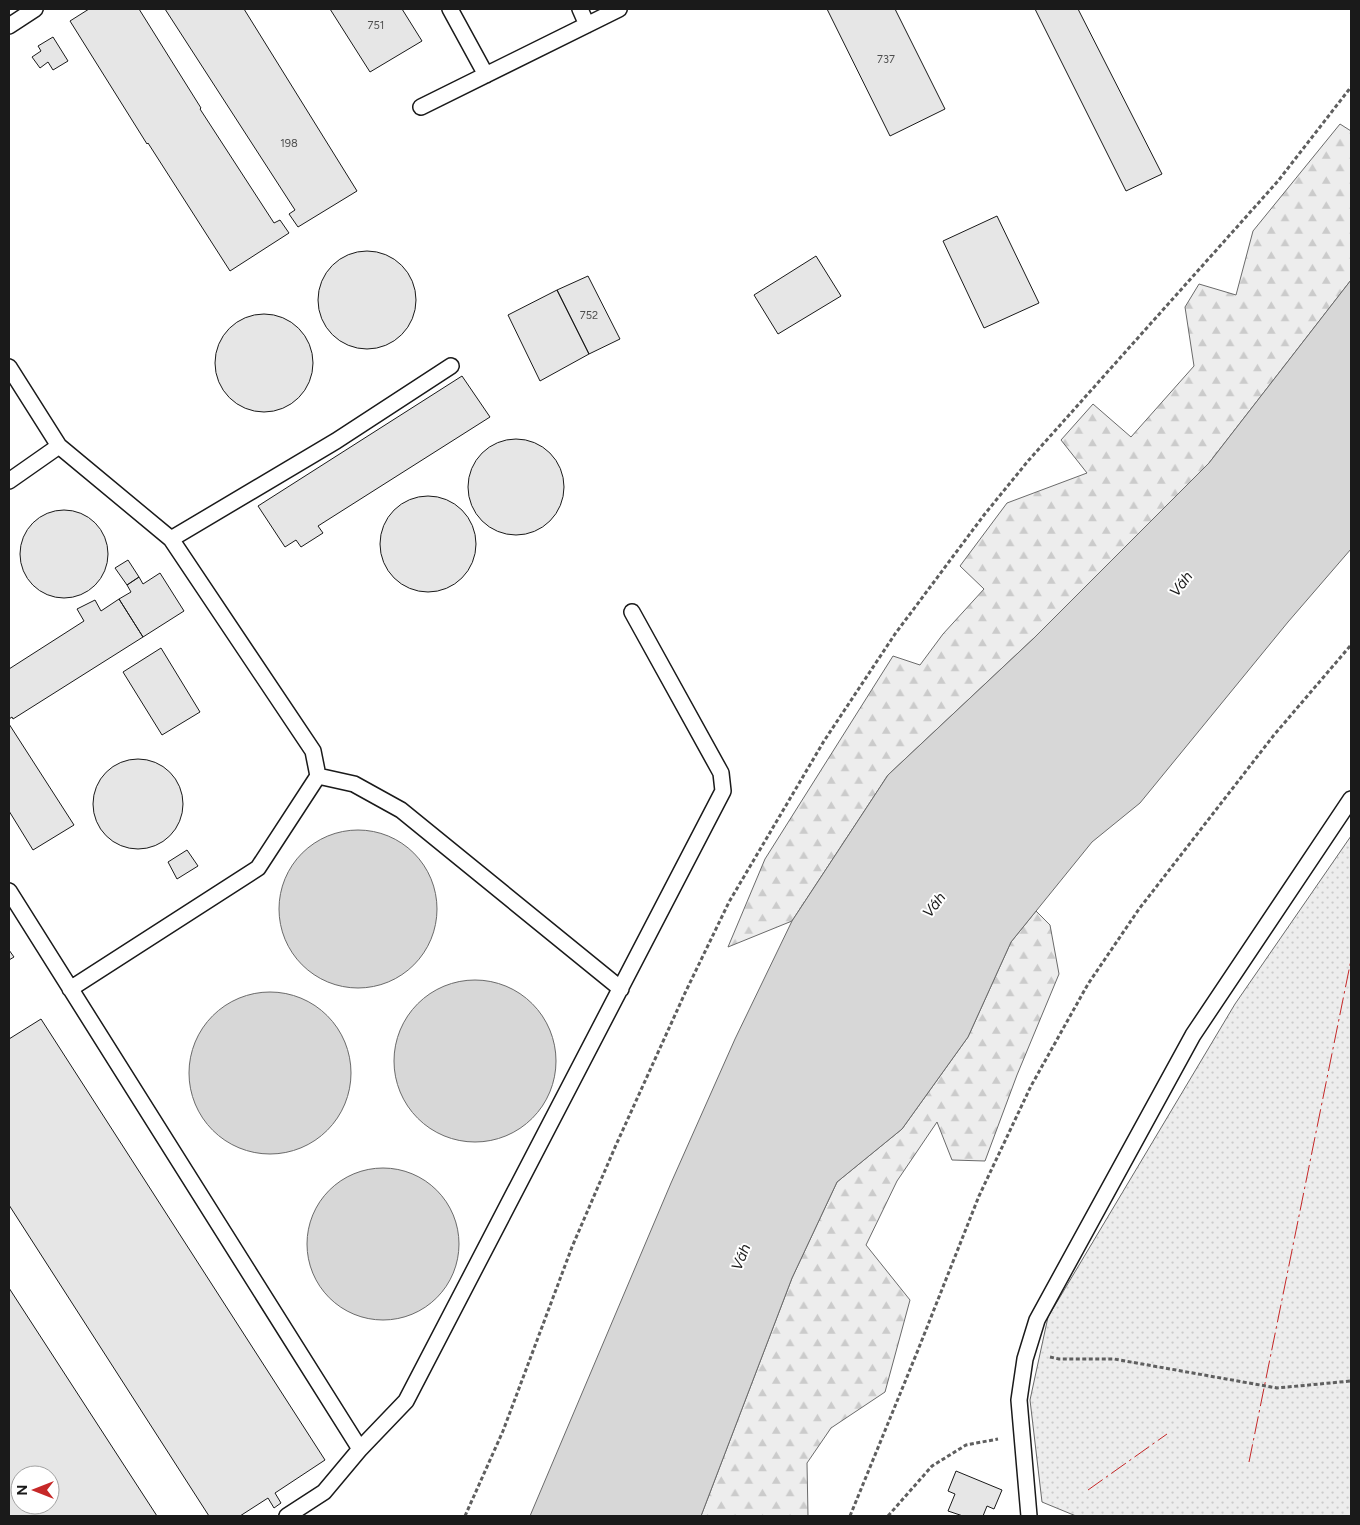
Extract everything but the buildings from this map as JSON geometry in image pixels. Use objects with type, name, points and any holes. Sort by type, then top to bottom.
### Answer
[{"type":"lane","points":[[9,26],[36,9]]},
{"type":"lane","points":[[450,9],[486,75]]},
{"type":"lane","points":[[580,9],[587,25]]},
{"type":"lane","points":[[421,108],[619,9]]},
{"type":"lane","points":[[171,539],[336,440],[452,366]]},
{"type":"lane","points":[[9,367],[59,446],[171,539],[313,752],[318,776],[258,868],[70,989]]},
{"type":"lane","points":[[9,481],[59,446]]},
{"type":"lane","points":[[287,1516],[324,1492],[360,1449],[406,1401],[723,791],[722,773],[632,612]]},
{"type":"lane","points":[[318,776],[354,784],[401,810],[620,989]]},
{"type":"lane","points":[[1029,1516],[1019,1400],[1027,1351],[1036,1320],[1193,1034],[1351,799]]},
{"type":"lane","points":[[9,891],[360,1449]]},
{"type":"path","points":[[465,1516],[503,1431],[572,1247],[685,993],[729,902],[824,741],[895,634],[984,515],[1028,461],[1278,181],[1351,87]]},
{"type":"path","points":[[850,1516],[979,1196],[1031,1086],[1088,984],[1139,909],[1274,735],[1351,645]]},
{"type":"path","points":[[1027,1351],[1059,1359],[1114,1359],[1277,1388],[1351,1381]]},
{"type":"path","points":[[888,1516],[932,1466],[946,1457],[966,1445],[1023,1435]]},
{"type":"green space","points":[[1340,124],[1351,131],[1351,280],[1209,463],[1034,638],[888,775],[792,921],[728,947],[765,859],[893,656],[920,665],[943,634],[984,589],[960,566],[1007,503],[1087,473],[1061,440],[1093,404],[1131,437],[1194,366],[1185,307],[1199,284],[1236,295],[1253,231]]},
{"type":"green space","points":[[1351,836],[1351,1516],[1076,1516],[1042,1502],[1030,1400],[1048,1317],[1235,1004]]},
{"type":"green space","points":[[1036,911],[1050,925],[1059,974],[1017,1075],[985,1161],[952,1160],[937,1122],[897,1181],[866,1245],[910,1300],[885,1392],[831,1428],[807,1463],[808,1516],[701,1516],[792,1278],[837,1182],[902,1129],[968,1037],[1011,942]]},
{"type":"water","name":"Váh","points":[[1351,280],[1351,549],[1288,622],[1140,803],[1092,842],[1011,942],[968,1037],[902,1129],[837,1182],[792,1278],[701,1516],[530,1516],[671,1183],[735,1039],[792,921],[888,775],[1034,638],[1209,463]]},
{"type":"water","points":[[366,830],[381,833],[395,839],[414,853],[424,865],[434,886],[437,909],[434,932],[424,953],[414,965],[402,975],[381,985],[366,988],[350,988],[335,985],[314,975],[292,953],[280,925],[279,901],[282,886],[292,865],[314,843],[342,831]]},
{"type":"water","points":[[483,980],[506,986],[526,998],[538,1010],[553,1037],[556,1061],[553,1085],[550,1092],[538,1112],[526,1124],[499,1139],[467,1142],[444,1136],[424,1124],[412,1112],[397,1085],[394,1053],[400,1030],[412,1010],[424,998],[451,983]]},
{"type":"water","points":[[278,992],[294,995],[308,1001],[328,1015],[338,1028],[348,1049],[351,1073],[348,1097],[338,1118],[328,1131],[315,1141],[294,1151],[262,1154],[246,1151],[232,1145],[218,1136],[207,1125],[192,1097],[189,1065],[192,1049],[198,1035],[207,1021],[218,1010],[246,995]]},
{"type":"water","points":[[383,1168],[398,1169],[412,1174],[437,1190],[453,1215],[458,1229],[458,1259],[453,1273],[437,1298],[412,1314],[398,1319],[383,1320],[368,1319],[354,1314],[329,1298],[313,1273],[308,1259],[307,1244],[308,1229],[313,1215],[329,1190],[354,1174],[368,1169]]},
{"type":"power","points":[[1249,1462],[1351,960]]},
{"type":"power","points":[[1088,1490],[1167,1434]]}]
